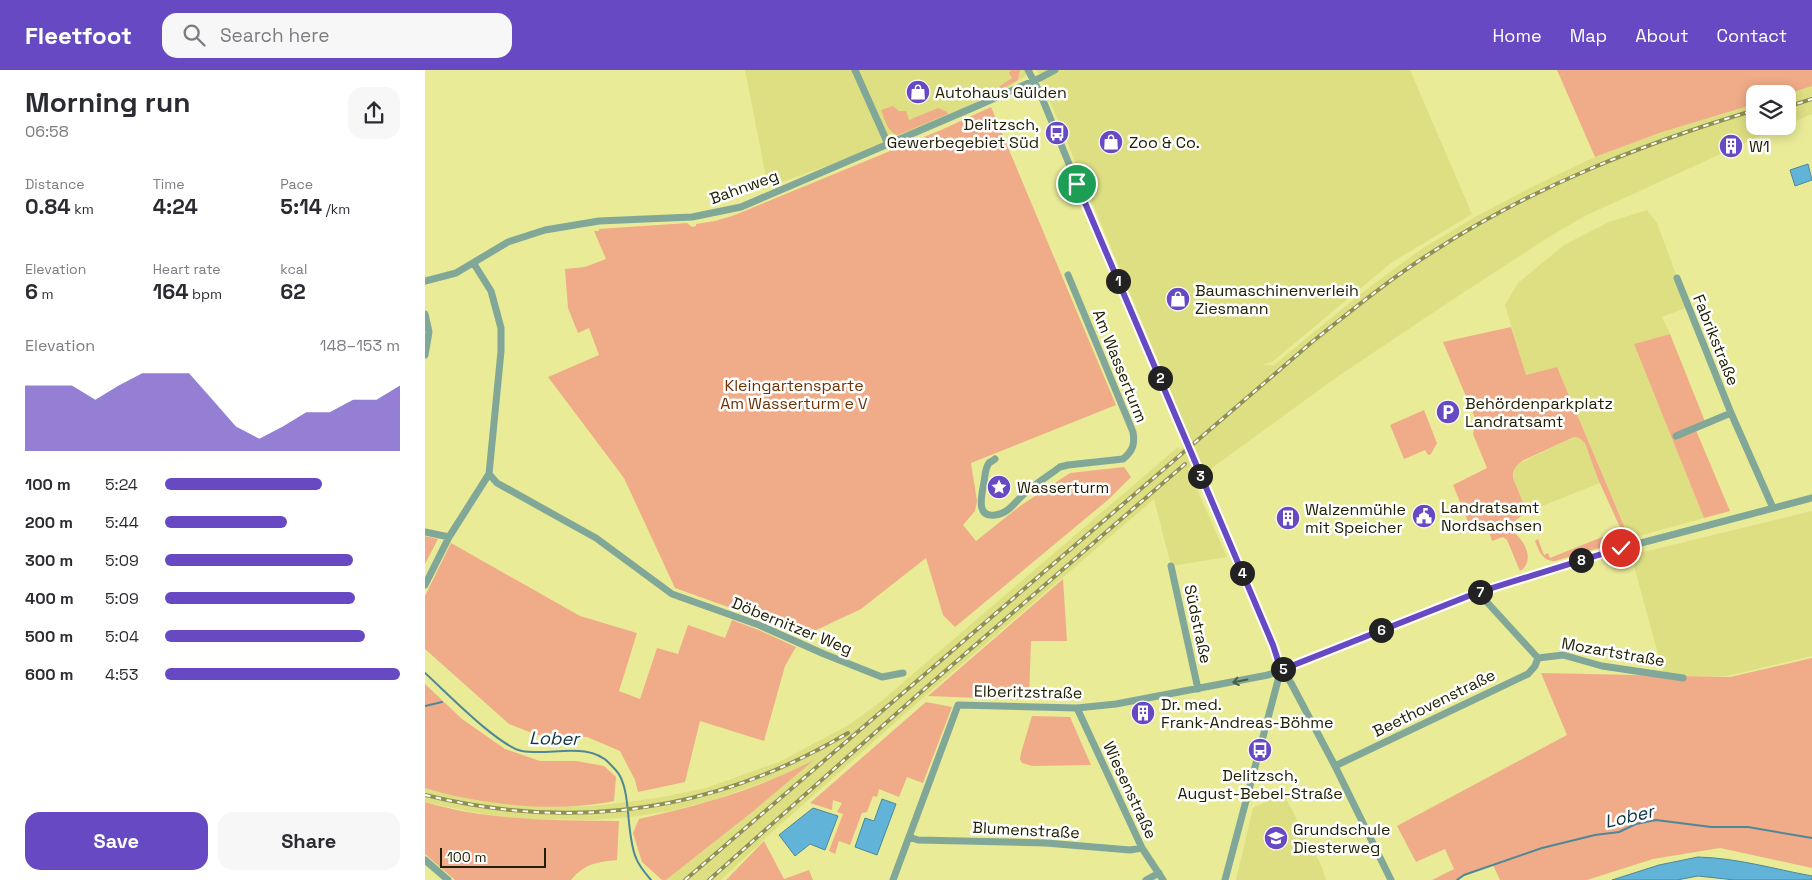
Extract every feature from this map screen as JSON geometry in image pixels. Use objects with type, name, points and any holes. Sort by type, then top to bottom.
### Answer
[{"type":"street","points":[[855,70],[887,144]]},
{"type":"street","points":[[1028,70],[1273,645],[1281,670],[1291,683],[1335,766],[1391,880]]},
{"type":"street","name":"Bahnweg","points":[[425,281],[456,273],[508,242],[548,229],[599,221],[692,217],[734,209],[1034,81],[1055,70]]},
{"type":"street","points":[[425,585],[449,537],[489,474],[501,351],[501,328],[491,291],[474,264]]},
{"type":"street","name":"Am Wasserturm","points":[[995,459],[988,464],[986,469],[981,502],[983,511],[987,515],[994,516],[1009,510],[1022,496],[1061,467],[1123,459],[1134,447],[1133,432],[1068,275]]},
{"type":"street","name":"Fabrikstraße","points":[[1677,278],[1731,413],[1773,508]]},
{"type":"street","points":[[425,314],[429,332],[425,355]]},
{"type":"street","points":[[1676,436],[1731,413]]},
{"type":"street","name":"Döbernitzer Weg","points":[[489,474],[505,487],[596,538],[672,594],[759,625],[882,677],[903,673]]},
{"type":"street","name":"Elberitzstraße","points":[[893,880],[958,704],[1077,708],[1116,704],[1269,675],[1476,593],[1641,543],[1812,498]]},
{"type":"street","points":[[425,532],[449,537]]},
{"type":"street","name":"Südstraße","points":[[1171,566],[1198,689]]},
{"type":"street","name":"Mozartstraße","points":[[1476,593],[1485,600],[1538,658],[1563,655],[1602,666],[1683,678]]},
{"type":"street","name":"Beethovenstraße","points":[[1335,766],[1528,674],[1535,666],[1538,658]]},
{"type":"street","points":[[1225,880],[1281,670]]},
{"type":"street","name":"Wiesenstraße","points":[[1077,708],[1142,848],[1163,880]]},
{"type":"street","name":"Blumenstraße","points":[[909,837],[918,840],[1046,843],[1130,850],[1142,848]]},
{"type":"street","points":[[425,860],[448,880]]},
{"type":"street","points":[[1146,880],[1159,873]]},
{"type":"shaded area","points":[[745,70],[1034,70],[992,99],[888,144],[768,187]]},
{"type":"shaded area","points":[[1037,70],[1410,70],[1472,214],[1391,263],[1272,362],[1262,365],[1274,365],[1363,292],[1420,250],[1475,217],[1595,157],[1662,132],[1746,107],[1746,135],[1762,135],[1587,215],[1552,235],[1337,377],[1205,473],[1199,459],[1188,469],[1227,557],[1171,566],[1154,499],[926,695],[721,880],[666,880],[751,813],[811,762],[784,775],[710,801],[670,811],[631,817],[592,820],[519,819],[425,802],[425,788],[474,799],[520,805],[558,807],[628,802],[706,788],[779,762],[849,725],[879,703],[1178,447],[1180,450],[1191,440]]},
{"type":"shaded area","points":[[1812,86],[1812,114],[1796,121],[1796,91]]},
{"type":"shaded area","points":[[1647,210],[1657,223],[1688,307],[1662,317],[1670,334],[1634,344],[1704,518],[1639,536],[1628,534],[1557,367],[1526,376],[1505,305],[1518,283],[1564,245],[1609,222]]},
{"type":"shaded area","points":[[1574,437],[1579,438],[1585,443],[1600,483],[1527,512],[1513,478],[1516,465]]},
{"type":"shaded area","points":[[1812,511],[1812,656],[1727,676],[1666,676],[1661,665],[1631,555]]},
{"type":"shaded area","name":"Grundschule Diesterweg","points":[[1283,793],[1322,867],[1326,880],[1236,880],[1253,808]]},
{"type":"green space","points":[[1011,70],[1020,70],[1018,80],[981,99],[980,94],[987,95],[1012,78],[1009,73]]},
{"type":"green space","points":[[1557,70],[1812,70],[1812,86],[1796,91],[1796,85],[1746,85],[1746,107],[1662,132],[1595,157]]},
{"type":"green space","points":[[893,106],[899,111],[906,111],[909,120],[938,108],[948,114],[898,135],[891,131],[881,110]]},
{"type":"green space","name":"Kleingartensparte Am Wasserturm e V","points":[[991,107],[1116,405],[971,463],[977,501],[975,511],[963,525],[976,541],[1020,506],[1070,473],[1124,467],[1131,477],[1109,499],[955,627],[943,615],[926,558],[861,609],[812,632],[804,638],[756,617],[675,588],[624,478],[548,377],[599,355],[589,328],[578,333],[568,308],[565,269],[585,267],[606,259],[594,231],[599,231],[599,229],[687,223],[692,227],[696,226],[696,224],[735,215],[941,130]]},
{"type":"green space","points":[[1511,327],[1526,375],[1557,367],[1628,535],[1631,535],[1631,540],[1624,536],[1598,479],[1585,443],[1579,438],[1574,437],[1524,460],[1514,470],[1513,478],[1527,512],[1513,522],[1509,530],[1519,537],[1528,555],[1525,566],[1520,571],[1507,540],[1503,537],[1492,541],[1488,528],[1481,526],[1460,534],[1467,519],[1453,485],[1487,468],[1473,434],[1476,420],[1443,342]]},
{"type":"green space","points":[[1670,334],[1706,424],[1695,428],[1730,511],[1704,518],[1634,344]]},
{"type":"green space","points":[[1424,410],[1437,443],[1431,454],[1428,455],[1425,450],[1404,459],[1390,425]]},
{"type":"green space","points":[[1612,533],[1614,539],[1612,544],[1555,561],[1544,557],[1535,541],[1538,539],[1544,555],[1548,553],[1550,558]]},
{"type":"green space","points":[[425,536],[438,539],[425,564]]},
{"type":"green space","points":[[451,543],[580,616],[637,633],[619,691],[640,699],[657,648],[678,654],[688,625],[725,638],[732,620],[796,647],[785,666],[764,741],[700,721],[685,782],[638,792],[635,780],[620,751],[587,737],[537,735],[509,724],[425,649],[425,596]]},
{"type":"green space","points":[[1063,579],[1067,641],[1031,641],[1029,700],[928,696]]},
{"type":"green space","points":[[1812,658],[1812,868],[1720,848],[1653,859],[1587,880],[1500,880],[1493,865],[1464,875],[1457,880],[1432,880],[1454,869],[1445,849],[1416,862],[1397,826],[1567,735],[1541,673],[1730,677]]},
{"type":"green space","points":[[425,684],[462,719],[505,749],[540,761],[576,761],[604,766],[616,777],[614,801],[592,805],[544,807],[494,803],[425,788]]},
{"type":"green space","points":[[926,702],[952,707],[923,783],[907,777],[899,797],[879,789],[877,797],[873,796],[867,812],[862,813],[850,845],[839,841],[835,854],[829,851],[843,814],[837,812],[842,803],[833,800],[832,810],[810,803]]},
{"type":"green space","points":[[1032,716],[1070,717],[1091,765],[1032,766],[1022,763],[1020,759],[1021,753]]},
{"type":"green space","points":[[814,760],[666,880],[662,880],[642,862],[633,833],[639,819],[737,793],[776,778]]},
{"type":"green space","points":[[425,802],[473,813],[497,816],[546,820],[619,821],[617,860],[586,867],[571,880],[455,880],[425,854]]},
{"type":"green space","points":[[764,841],[784,879],[809,870],[813,880],[726,880]]},
{"type":"water","points":[[1808,164],[1812,180],[1795,186],[1790,170]]},
{"type":"water","points":[[882,799],[896,804],[877,855],[855,847],[865,818],[874,821]]},
{"type":"water","points":[[813,808],[838,816],[825,850],[810,844],[795,856],[779,835]]},
{"type":"water","points":[[1698,857],[1727,859],[1755,864],[1812,876],[1812,880],[1735,880],[1698,876],[1677,880],[1612,880],[1659,865]]},
{"type":"waterway","name":"Lober","points":[[425,673],[486,729],[512,747],[522,751],[533,752],[581,751],[601,757],[610,764],[619,774],[626,794],[631,838],[636,858],[640,867],[651,880]]},
{"type":"waterway","points":[[425,706],[442,702]]},
{"type":"waterway","name":"Lober","points":[[1457,880],[1464,875],[1542,848],[1595,835],[1619,832],[1636,824],[1656,820],[1711,827],[1748,827],[1812,838]]},
{"type":"railway","points":[[1796,104],[1812,99]]},
{"type":"railway","points":[[685,880],[1312,342],[1402,272],[1472,228],[1549,187],[1671,137],[1746,113]]},
{"type":"railway","points":[[709,880],[914,698],[1185,464]]},
{"type":"railway","points":[[425,795],[481,806],[536,812],[590,812],[643,808],[695,797],[747,781],[798,760],[848,733]]},
{"type":"place","name":"Autohaus Gülden","points":[[918,92]]},
{"type":"place","name":"Delitzsch, Gewerbegebiet Süd","points":[[1057,133]]},
{"type":"place","name":"Zoo & Co.","points":[[1111,142]]},
{"type":"place","name":"W1","points":[[1731,146]]},
{"type":"place","name":"Baumaschinenverleih Ziesmann","points":[[1178,299]]},
{"type":"place","name":"Behördenparkplatz Landratsamt","points":[[1448,412]]},
{"type":"place","name":"Wasserturm","points":[[999,487]]},
{"type":"place","name":"Landratsamt Nordsachsen","points":[[1424,516]]},
{"type":"place","name":"Walzenmühle mit Speicher","points":[[1288,518]]},
{"type":"place","name":"Dr. med. Frank-Andreas-Böhme","points":[[1143,713]]},
{"type":"place","name":"Delitzsch, August-Bebel-Straße","points":[[1260,750]]},
{"type":"place","name":"Grundschule Diesterweg","points":[[1276,838]]},
{"type":"route","points":[[1077,184],[1273,645],[1281,670],[1476,593],[1621,548]]}]
